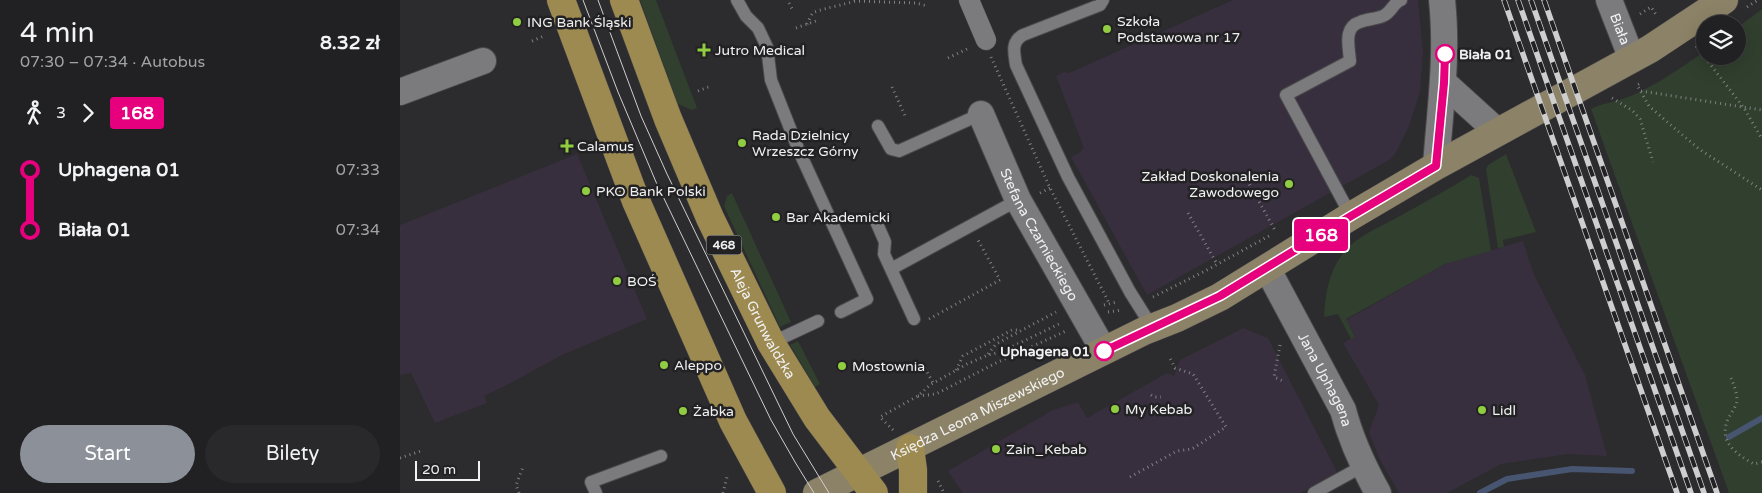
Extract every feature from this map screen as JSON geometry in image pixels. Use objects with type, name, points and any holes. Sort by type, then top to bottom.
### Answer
[{"type":"main road","points":[[561,0],[636,201],[733,421],[772,493]]},
{"type":"main road","name":"Aleja Grunwaldzka","points":[[624,0],[710,218],[771,343],[817,418],[867,483]]},
{"type":"main road","name":"Księdza Leona Miszewskiego","points":[[818,493],[867,483],[910,448],[1152,327],[1177,318],[1220,296],[1351,216],[1498,132],[1634,72],[1670,37],[1724,0]]},
{"type":"main road","points":[[910,448],[913,470],[913,493]]},
{"type":"street","points":[[969,0],[986,40]]},
{"type":"street","points":[[1436,166],[1444,83],[1445,23],[1442,0]]},
{"type":"street","name":"Biała","points":[[1609,0],[1634,72]]},
{"type":"street","points":[[400,92],[483,61]]},
{"type":"street","points":[[1444,83],[1498,132]]},
{"type":"street","name":"Stefana Czarnieckiego","points":[[981,114],[1028,197],[1084,317],[1104,351]]},
{"type":"street","name":"Jana Uphagena","points":[[1267,268],[1343,410],[1348,429],[1363,466],[1378,493]]},
{"type":"lane","points":[[737,0],[746,16],[758,28],[767,46],[771,80],[799,151],[867,299],[841,312]]},
{"type":"lane","points":[[1103,0],[1100,4],[1018,38],[1014,44],[1014,52],[1016,65],[1068,177],[1137,304],[1152,327]]},
{"type":"lane","points":[[1351,216],[1286,95],[1350,60],[1348,31],[1357,22],[1385,15],[1396,2],[1401,0]]},
{"type":"lane","points":[[878,126],[891,149],[899,151],[981,114]]},
{"type":"lane","points":[[891,269],[1028,197]]},
{"type":"lane","points":[[875,219],[885,242],[884,254],[919,320]]},
{"type":"lane","points":[[771,343],[818,321]]},
{"type":"lane","points":[[596,493],[591,482],[661,456]]},
{"type":"lane","points":[[1314,493],[1363,466]]},
{"type":"path","points":[[807,24],[812,14],[818,10],[855,1],[888,1],[916,3],[927,6]]},
{"type":"path","points":[[789,3],[792,9]]},
{"type":"path","points":[[796,28],[816,21]]},
{"type":"path","points":[[532,41],[544,36]]},
{"type":"path","points":[[1695,45],[1744,108],[1762,139]]},
{"type":"path","points":[[948,58],[960,52]]},
{"type":"path","points":[[1634,72],[1640,91],[1649,106],[1699,149],[1762,190]]},
{"type":"path","points":[[698,91],[711,86]]},
{"type":"path","points":[[892,87],[906,118]]},
{"type":"path","points":[[1640,91],[1762,110]]},
{"type":"path","points":[[1609,96],[1633,110],[1640,120],[1652,162]]},
{"type":"path","points":[[1247,180],[1276,232]]},
{"type":"path","points":[[1028,197],[1050,188]]},
{"type":"path","points":[[1188,213],[1217,264]]},
{"type":"path","points":[[919,320],[1000,280],[971,226]]},
{"type":"path","points":[[918,396],[936,394],[1109,303],[1126,301],[1137,304]]},
{"type":"path","points":[[880,417],[918,396],[933,383],[988,355],[1001,352],[1084,317],[1126,310],[1137,304]]},
{"type":"path","points":[[988,355],[996,344],[1056,312]]},
{"type":"path","points":[[956,370],[963,356],[1012,330],[1022,330]]},
{"type":"path","points":[[1006,338],[1011,347]]},
{"type":"path","points":[[1280,346],[1274,377],[1283,381]]},
{"type":"path","points":[[1130,477],[1177,451],[1192,449],[1226,427],[1194,374],[1175,368],[1170,358]]},
{"type":"path","points":[[925,368],[933,383]]},
{"type":"path","points":[[1731,378],[1736,392],[1737,403],[1725,426],[1728,444],[1740,456],[1754,464],[1762,462]]},
{"type":"path","points":[[1151,395],[1161,397]]},
{"type":"path","points":[[400,458],[421,451]]},
{"type":"path","points":[[519,493],[516,485],[523,467]]},
{"type":"path","points":[[723,493],[726,477]]},
{"type":"shaded area","points":[[1233,0],[1418,0],[1423,52],[1420,92],[1409,126],[1395,154],[1389,160],[1147,295],[1071,157],[1084,148],[1056,76],[1064,72],[1069,73]]},
{"type":"shaded area","points":[[577,154],[647,319],[562,355],[484,396],[487,403],[435,423],[411,373],[400,375],[400,225]]},
{"type":"shaded area","points":[[1523,241],[1534,275],[1585,375],[1607,456],[1568,454],[1501,464],[1447,493],[1399,493],[1379,458],[1369,432],[1379,405],[1343,343],[1355,336],[1346,320],[1445,264]]},
{"type":"shaded area","points":[[1243,328],[1268,338],[1337,472],[1300,493],[963,493],[948,471],[1051,411],[1078,402],[1087,418],[1167,373],[1174,376],[1180,360]]},
{"type":"green space","points":[[640,0],[656,0],[697,108],[692,110],[678,104]]},
{"type":"green space","points":[[1762,9],[1762,493],[1729,493],[1591,109],[1628,97],[1648,88],[1696,57],[1696,65],[1746,65],[1746,21]]},
{"type":"green space","points":[[1506,154],[1536,232],[1503,240],[1504,247],[1498,248],[1486,169],[1488,165]]},
{"type":"green space","points":[[1471,175],[1479,178],[1491,251],[1445,264],[1346,319],[1355,337],[1351,339],[1338,314],[1324,317],[1325,300],[1331,275],[1339,259],[1349,246],[1369,232],[1426,202]]},
{"type":"green space","points":[[732,193],[791,322],[780,327],[724,206],[727,196]]},
{"type":"green space","points":[[798,341],[820,384],[815,387],[790,345]]},
{"type":"waterway","points":[[1729,437],[1762,418]]},
{"type":"waterway","points":[[1480,493],[1507,479],[1572,469],[1632,471]]},
{"type":"tram line","points":[[583,0],[618,92],[656,182],[771,420],[814,493]]},
{"type":"tram line","points":[[598,0],[641,116],[667,174],[793,434],[829,493]]},
{"type":"railway","points":[[1504,0],[1677,493]]},
{"type":"railway","points":[[1518,0],[1691,493]]},
{"type":"railway","points":[[1531,0],[1704,493]]},
{"type":"railway","points":[[1544,0],[1717,493]]},
{"type":"bus line","name":"168","points":[[1104,351],[1220,296],[1436,166],[1445,54]]},
{"type":"place","name":"ING Bank Śląski","points":[[517,22]]},
{"type":"place","name":"Szkoła Podstawowa nr 17","points":[[1107,29]]},
{"type":"place","name":"Jutro Medical","points":[[704,50]]},
{"type":"place","name":"Biała 01","points":[[1445,54]]},
{"type":"place","name":"Rada Dzielnicy Wrzeszcz Górny","points":[[742,143]]},
{"type":"place","name":"Calamus","points":[[567,146]]},
{"type":"place","name":"Zakład Doskonalenia Zawodowego","points":[[1289,184]]},
{"type":"place","name":"PKO Bank Polski","points":[[586,191]]},
{"type":"place","name":"Bar Akademicki","points":[[776,217]]},
{"type":"place","name":"BOŚ","points":[[617,281]]},
{"type":"place","name":"Uphagena 01","points":[[1104,351]]},
{"type":"place","name":"Aleppo","points":[[664,365]]},
{"type":"place","name":"Mostownia","points":[[842,366]]},
{"type":"place","name":"My Kebab","points":[[1115,409]]},
{"type":"place","name":"Lidl","points":[[1482,410]]},
{"type":"place","name":"Żabka","points":[[683,411]]},
{"type":"place","name":"Zain_Kebab","points":[[996,449]]}]
